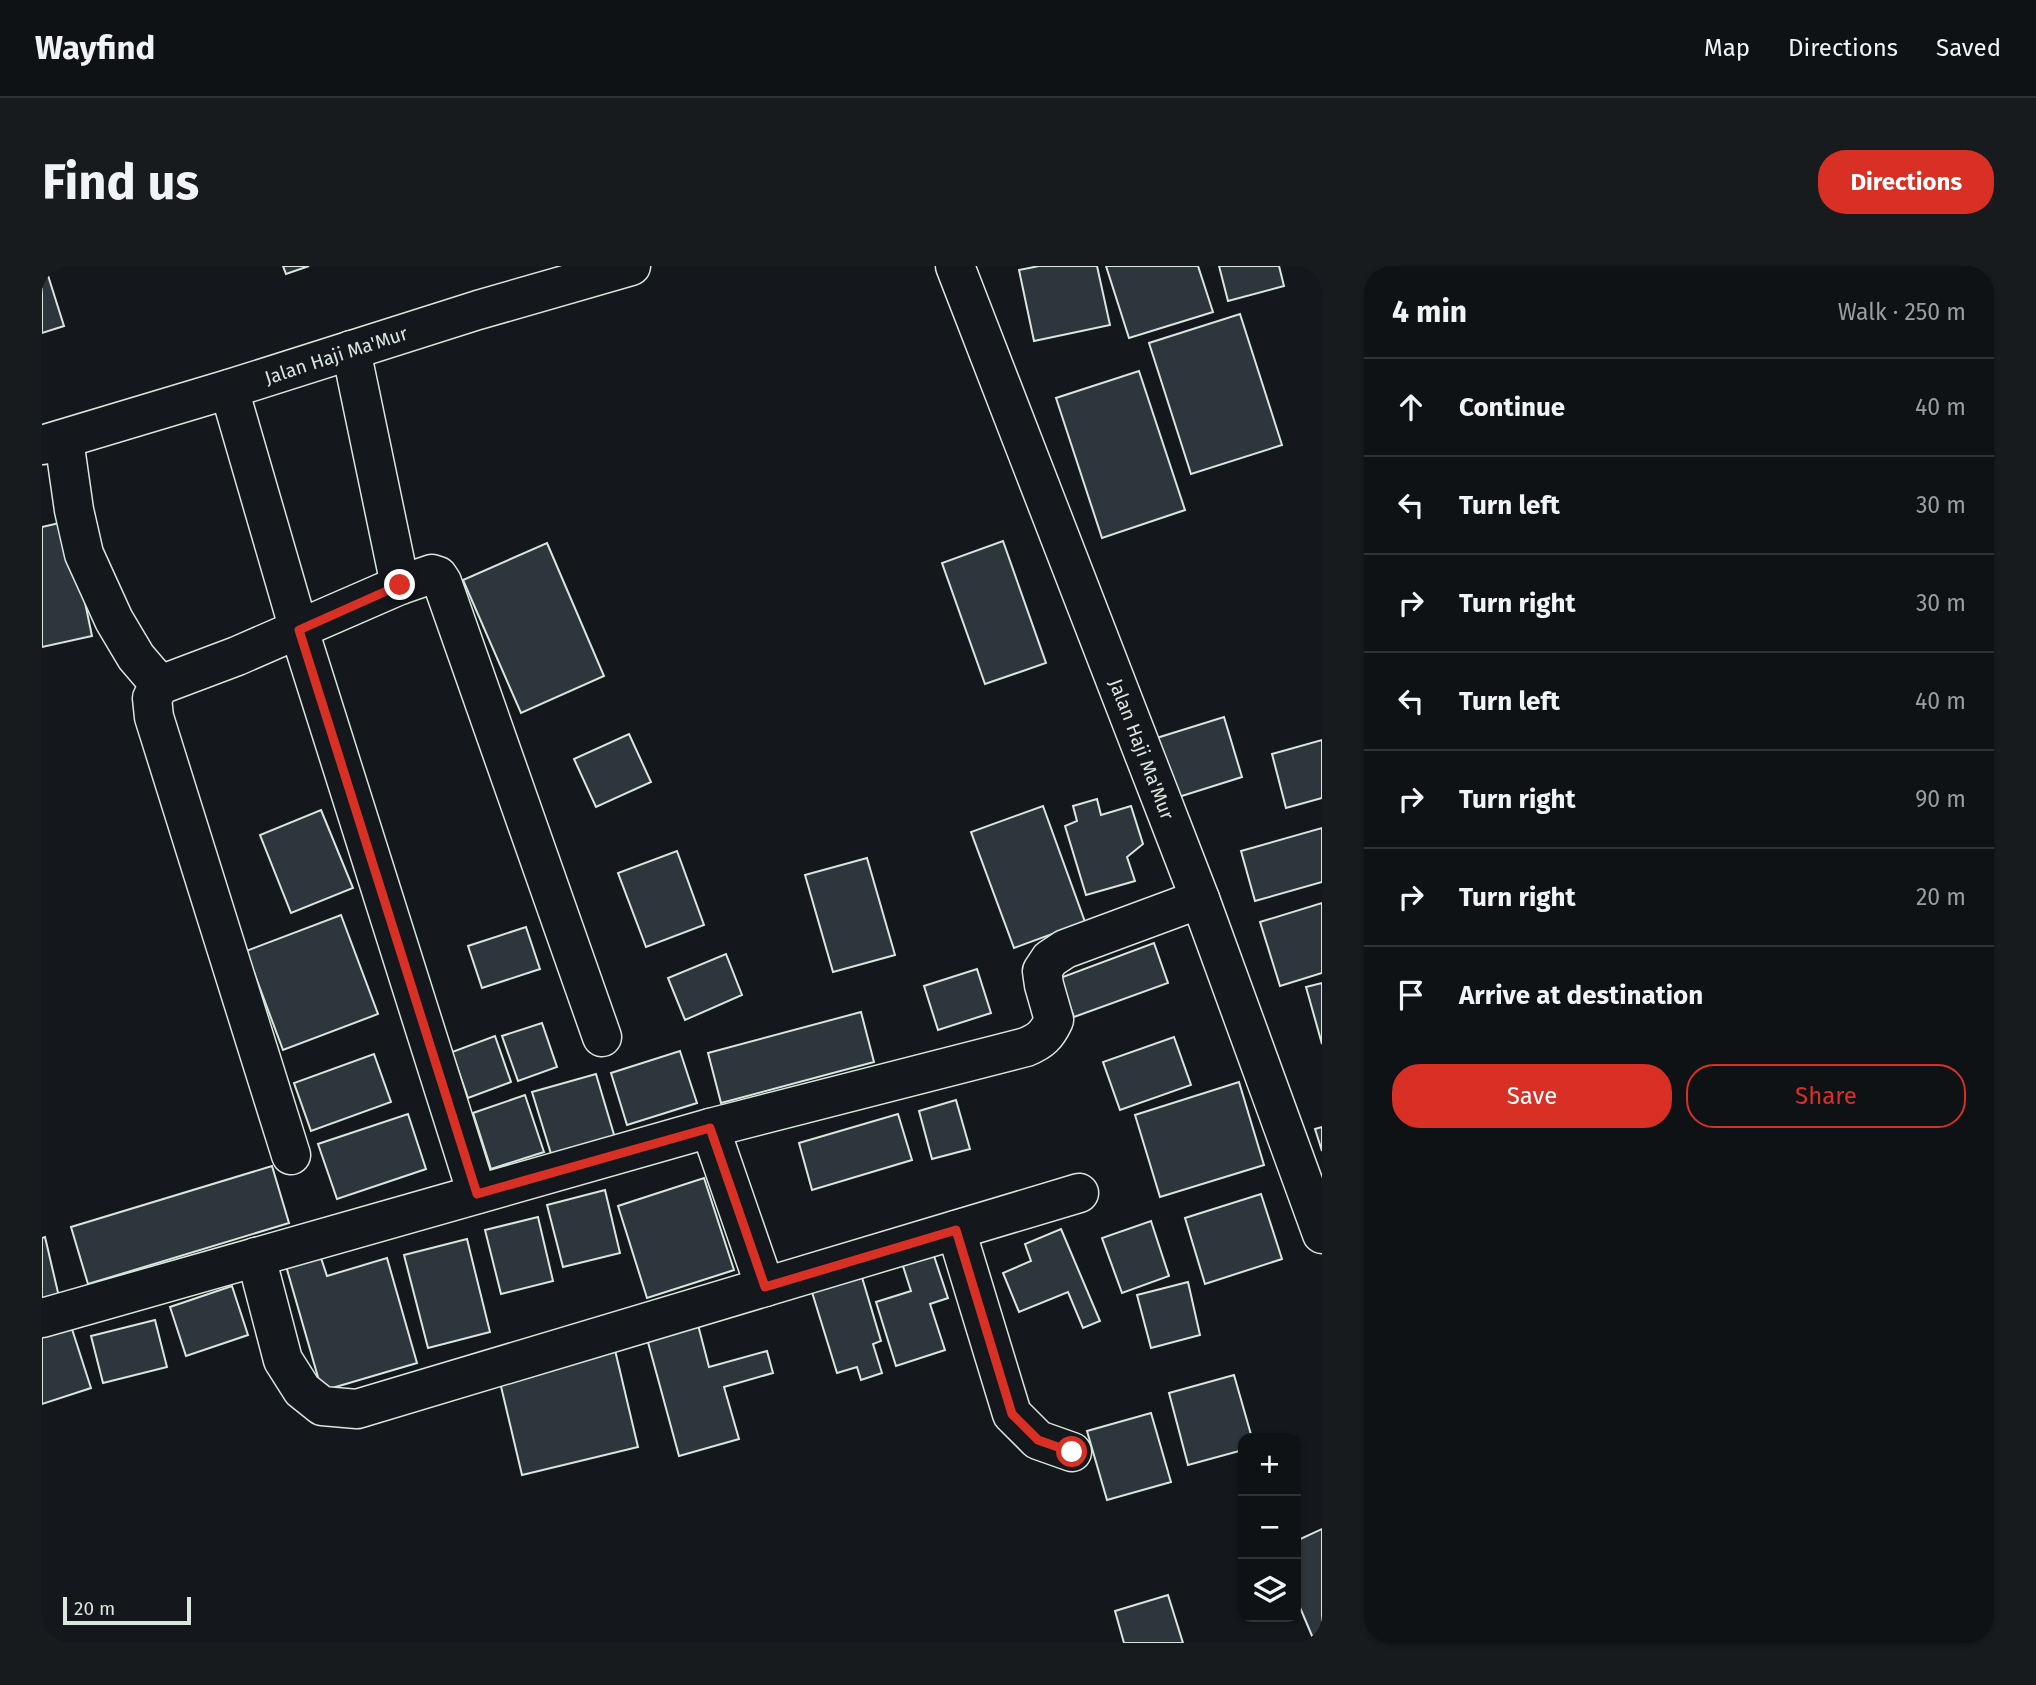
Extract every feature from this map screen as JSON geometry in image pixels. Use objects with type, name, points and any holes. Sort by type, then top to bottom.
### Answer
[{"type":"street","name":"Jalan Haji Ma'Mur","points":[[53,442],[478,310],[631,266]]},
{"type":"street","name":"Jalan Haji Ma'Mur","points":[[955,266],[1200,899],[1322,1234]]},
{"type":"street","points":[[351,350],[400,585]]},
{"type":"street","points":[[229,389],[299,630],[477,1194]]},
{"type":"street","points":[[53,442],[84,554],[114,620],[135,657],[160,685]]},
{"type":"street","points":[[291,1155],[154,717],[152,698],[160,685],[299,630],[400,585],[432,574],[438,576],[442,582],[602,1037]]},
{"type":"street","points":[[42,1318],[710,1128],[1026,1047],[1040,1041],[1048,1033],[1054,1020],[1042,971],[1050,959],[1065,949],[1200,899]]},
{"type":"street","points":[[710,1128],[765,1287]]},
{"type":"street","points":[[256,1257],[283,1360],[302,1390],[322,1406],[357,1409],[1079,1193]]},
{"type":"street","points":[[956,1230],[1012,1414],[1038,1440],[1072,1452]]},
{"type":"building","points":[[42,266],[45,266],[64,326],[42,333]]},
{"type":"building","points":[[283,266],[309,266],[286,274]]},
{"type":"building","points":[[1039,266],[1097,266],[1110,325],[1034,341],[1019,270]]},
{"type":"building","points":[[1106,266],[1198,266],[1213,312],[1129,338]]},
{"type":"building","points":[[1219,266],[1279,266],[1284,286],[1228,301]]},
{"type":"building","points":[[1240,314],[1282,445],[1191,474],[1149,343]]},
{"type":"building","points":[[1139,371],[1185,510],[1102,538],[1056,398]]},
{"type":"building","points":[[68,521],[92,636],[42,647],[42,527]]},
{"type":"building","points":[[1003,541],[1046,663],[985,684],[942,563]]},
{"type":"building","points":[[547,543],[604,676],[521,713],[463,580]]},
{"type":"building","points":[[1224,717],[1242,777],[1166,801],[1147,741]]},
{"type":"building","points":[[629,734],[651,782],[596,807],[574,759]]},
{"type":"building","points":[[1322,740],[1322,798],[1286,808],[1272,754]]},
{"type":"building","points":[[1097,799],[1101,815],[1131,806],[1143,844],[1127,857],[1135,881],[1086,895],[1065,826],[1077,821],[1073,806]]},
{"type":"building","points":[[1043,806],[1085,922],[1014,948],[971,832]]},
{"type":"building","points":[[321,810],[353,888],[291,913],[260,835]]},
{"type":"building","points":[[1322,828],[1322,882],[1255,901],[1241,851]]},
{"type":"building","points":[[677,851],[704,925],[646,947],[618,873]]},
{"type":"building","points":[[867,858],[895,955],[833,972],[805,875]]},
{"type":"building","points":[[1322,903],[1322,973],[1280,986],[1260,922]]},
{"type":"building","points":[[341,915],[378,1014],[283,1050],[246,951]]},
{"type":"building","points":[[526,927],[540,969],[482,988],[468,946]]},
{"type":"building","points":[[1154,943],[1168,983],[1074,1017],[1060,978]]},
{"type":"building","points":[[726,954],[742,995],[685,1020],[668,978]]},
{"type":"building","points":[[977,969],[991,1013],[938,1030],[924,986]]},
{"type":"building","points":[[1322,983],[1322,1044],[1306,987]]},
{"type":"building","points":[[861,1012],[874,1062],[721,1103],[708,1053]]},
{"type":"building","points":[[542,1023],[557,1067],[518,1081],[502,1036]]},
{"type":"building","points":[[495,1036],[511,1082],[468,1098],[452,1052]]},
{"type":"building","points":[[1174,1037],[1191,1085],[1120,1110],[1103,1062]]},
{"type":"building","points":[[680,1051],[697,1103],[627,1125],[611,1073]]},
{"type":"building","points":[[374,1054],[391,1102],[311,1131],[294,1083]]},
{"type":"building","points":[[596,1074],[615,1138],[552,1157],[532,1092]]},
{"type":"building","points":[[1239,1082],[1264,1165],[1160,1197],[1135,1115]]},
{"type":"building","points":[[525,1095],[544,1152],[491,1169],[473,1113]]},
{"type":"building","points":[[956,1100],[970,1149],[932,1159],[919,1111]]},
{"type":"building","points":[[408,1114],[426,1169],[337,1199],[318,1144]]},
{"type":"building","points":[[898,1114],[912,1160],[812,1190],[799,1143]]},
{"type":"building","points":[[1322,1127],[1322,1151],[1315,1129]]},
{"type":"building","points":[[272,1166],[289,1223],[88,1284],[71,1227]]},
{"type":"building","points":[[704,1178],[734,1270],[647,1298],[618,1206]]},
{"type":"building","points":[[605,1190],[620,1253],[563,1267],[547,1205]]},
{"type":"building","points":[[1261,1194],[1282,1259],[1205,1284],[1185,1218]]},
{"type":"building","points":[[538,1217],[553,1281],[501,1294],[485,1230]]},
{"type":"building","points":[[1151,1221],[1169,1276],[1122,1293],[1102,1238]]},
{"type":"building","points":[[1061,1229],[1100,1321],[1083,1328],[1068,1292],[1019,1312],[1003,1273],[1031,1261],[1025,1244]]},
{"type":"building","points":[[45,1237],[60,1301],[42,1306],[42,1238]]},
{"type":"building","points":[[467,1239],[490,1332],[428,1348],[404,1255]]},
{"type":"building","points":[[933,1253],[948,1298],[930,1304],[945,1350],[896,1366],[876,1302],[911,1291],[902,1263]]},
{"type":"building","points":[[320,1255],[327,1276],[387,1258],[417,1363],[322,1391],[286,1266]]},
{"type":"building","points":[[861,1274],[881,1341],[873,1344],[882,1373],[861,1380],[857,1367],[837,1373],[811,1289]]},
{"type":"building","points":[[1188,1282],[1200,1335],[1151,1348],[1137,1295]]},
{"type":"building","points":[[232,1286],[248,1335],[186,1356],[170,1307]]},
{"type":"building","points":[[155,1320],[167,1367],[103,1383],[91,1336]]},
{"type":"building","points":[[697,1321],[709,1367],[767,1351],[773,1373],[724,1387],[739,1439],[679,1456],[646,1335]]},
{"type":"building","points":[[71,1326],[91,1388],[42,1404],[42,1336]]},
{"type":"building","points":[[615,1350],[638,1447],[522,1475],[499,1378]]},
{"type":"building","points":[[1234,1375],[1251,1433],[1238,1433],[1238,1451],[1188,1465],[1169,1393]]},
{"type":"building","points":[[1151,1413],[1171,1482],[1107,1500],[1087,1431]]},
{"type":"building","points":[[1322,1529],[1322,1643],[1315,1643],[1301,1610],[1301,1539]]},
{"type":"building","points":[[1168,1595],[1183,1643],[1124,1643],[1115,1611]]},
{"type":"route","points":[[400,585],[299,630],[477,1194],[710,1128],[765,1287],[956,1230],[1012,1414],[1038,1440],[1072,1452]]}]
